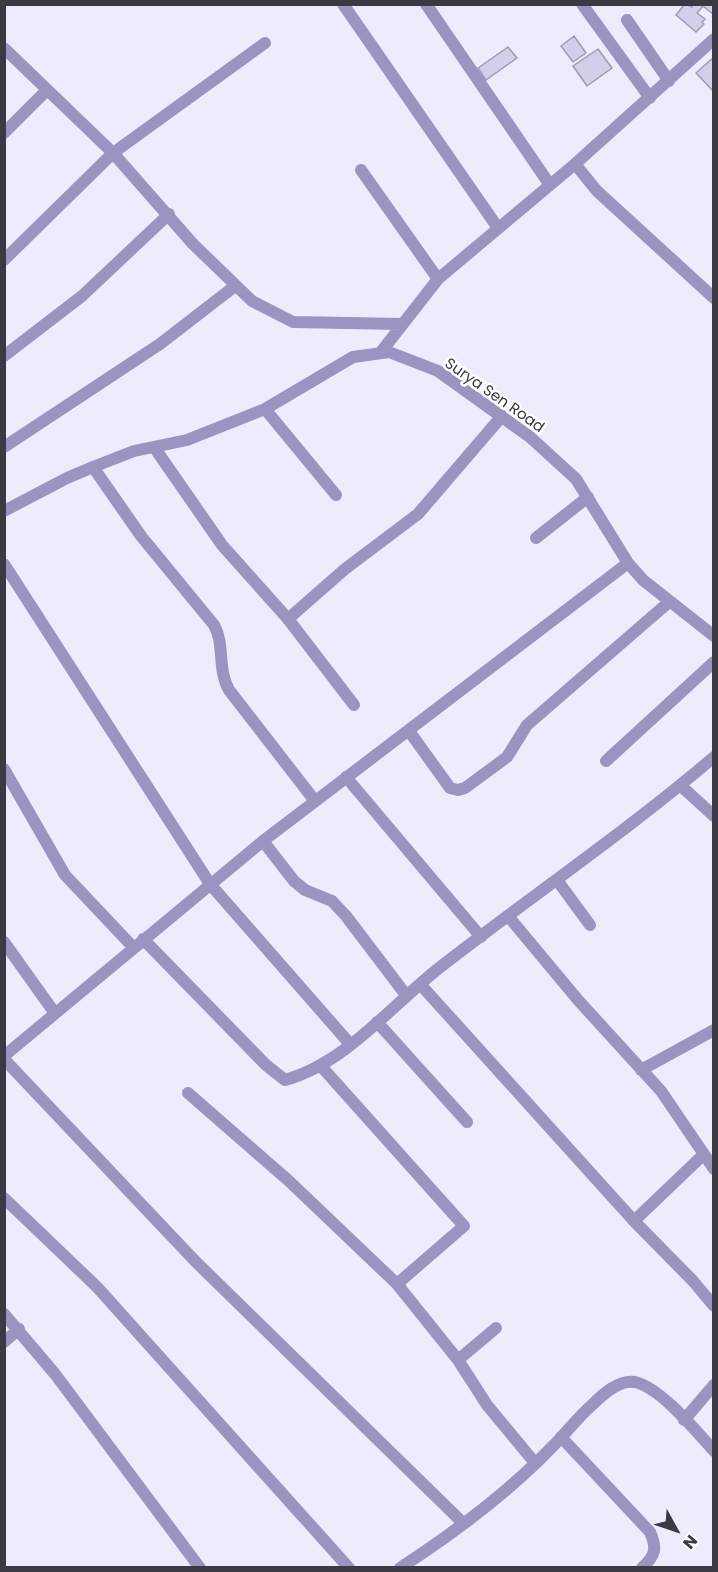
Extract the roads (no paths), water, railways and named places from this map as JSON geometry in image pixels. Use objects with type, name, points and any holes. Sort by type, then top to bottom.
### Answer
[{"type":"street","points":[[343,4],[498,228]]},
{"type":"street","points":[[426,4],[550,185]]},
{"type":"street","points":[[582,4],[650,98]]},
{"type":"street","points":[[627,20],[669,81]]},
{"type":"street","points":[[4,511],[93,467],[154,447],[188,440],[265,409],[353,357],[381,352],[438,279],[575,164],[712,42]]},
{"type":"street","points":[[4,260],[112,153],[266,43]]},
{"type":"street","points":[[4,48],[112,153],[169,214],[193,244],[252,301],[293,322],[402,324]]},
{"type":"street","points":[[4,133],[46,91]]},
{"type":"street","points":[[575,164],[597,191],[714,298]]},
{"type":"street","points":[[361,171],[438,279]]},
{"type":"street","points":[[4,356],[82,296],[169,214]]},
{"type":"street","points":[[4,447],[160,344],[235,286]]},
{"type":"street","name":"Surya Sen Road","points":[[381,352],[389,352],[438,371],[502,416],[576,479],[628,563],[669,602],[714,636]]},
{"type":"street","points":[[265,409],[336,495]]},
{"type":"street","points":[[288,619],[345,569],[418,514],[502,416]]},
{"type":"street","points":[[154,447],[222,545],[288,619],[354,705]]},
{"type":"street","points":[[93,467],[141,536],[214,625],[218,632],[222,677],[229,690],[315,801]]},
{"type":"street","points":[[536,538],[588,497]]},
{"type":"street","points":[[463,1523],[195,1261],[4,1058],[54,1012],[262,841],[628,563]]},
{"type":"street","points":[[4,564],[210,884],[350,1044]]},
{"type":"street","points":[[409,731],[450,788],[458,790],[465,788],[507,757],[527,725],[669,602]]},
{"type":"street","points":[[606,761],[714,662]]},
{"type":"street","points":[[143,939],[266,1065],[285,1080],[304,1075],[350,1044],[406,995],[714,757]]},
{"type":"street","points":[[4,770],[66,875],[133,948]]},
{"type":"street","points":[[346,777],[481,937]]},
{"type":"street","points":[[680,785],[714,816]]},
{"type":"street","points":[[262,841],[304,890],[332,901],[406,995]]},
{"type":"street","points":[[556,880],[590,925]]},
{"type":"street","points":[[508,916],[661,1091],[702,1156],[714,1169]]},
{"type":"street","points":[[4,942],[54,1012]]},
{"type":"street","points":[[420,984],[714,1306]]},
{"type":"street","points":[[377,1022],[467,1122]]},
{"type":"street","points":[[641,1070],[714,1030]]},
{"type":"street","points":[[320,1065],[464,1226],[398,1284]]},
{"type":"street","points":[[188,1093],[289,1181],[398,1284],[458,1360],[487,1405],[535,1463]]},
{"type":"street","points":[[634,1221],[702,1156]]},
{"type":"street","points":[[4,1198],[10,1201],[97,1287],[349,1568]]},
{"type":"street","points":[[4,1314],[19,1329],[200,1568]]},
{"type":"street","points":[[458,1360],[496,1328]]},
{"type":"street","points":[[4,1342],[19,1329]]},
{"type":"street","points":[[400,1568],[463,1523],[535,1463],[593,1403],[614,1387],[628,1382],[653,1390],[714,1451]]},
{"type":"street","points":[[684,1420],[714,1385]]},
{"type":"street","points":[[561,1437],[650,1532],[656,1546],[652,1558],[642,1568]]}]
